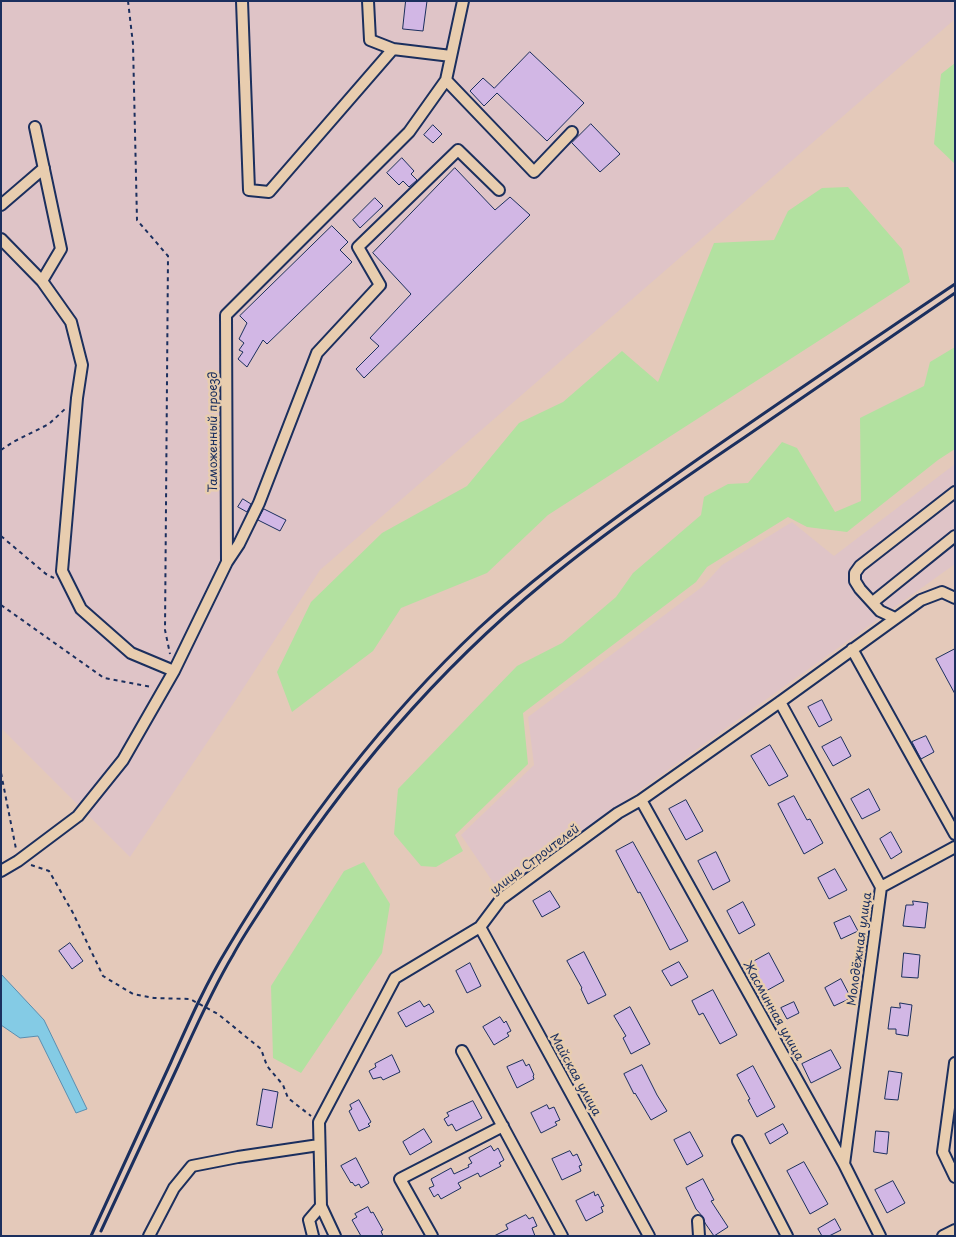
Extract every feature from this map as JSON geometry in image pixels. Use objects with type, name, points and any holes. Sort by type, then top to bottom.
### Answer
[{"type":"street","points":[[242,1],[249,190],[269,192],[393,49]]},
{"type":"street","points":[[368,1],[370,40],[393,49],[451,56]]},
{"type":"street","name":"Таможенный проезд","points":[[1,870],[18,861],[78,816],[123,760],[162,689],[174,672],[227,562],[226,315],[409,132],[446,80],[462,1]]},
{"type":"street","points":[[446,80],[534,172],[572,132]]},
{"type":"street","points":[[35,127],[61,249],[42,281]]},
{"type":"street","points":[[227,562],[239,544],[259,503],[317,353],[380,285],[358,247],[458,150],[499,190]]},
{"type":"street","points":[[1,204],[44,168]]},
{"type":"street","points":[[1,239],[42,281],[71,322],[82,365],[77,398],[62,571],[81,609],[131,653],[174,672]]},
{"type":"street","points":[[895,618],[880,611],[860,589],[855,581],[855,573],[860,566],[955,492]]},
{"type":"street","points":[[873,602],[955,536]]},
{"type":"street","name":"улица Строителей","points":[[319,1122],[395,978],[480,927],[501,899],[618,813],[641,800],[921,600],[942,592],[955,598]]},
{"type":"street","points":[[852,649],[955,834]]},
{"type":"street","name":"Молодёжная улица","points":[[780,702],[881,887],[844,1164]]},
{"type":"street","name":"Жасминная улица","points":[[641,800],[844,1164],[880,1236]]},
{"type":"street","points":[[881,887],[955,846]]},
{"type":"street","name":"Майская улица","points":[[480,927],[649,1236]]},
{"type":"street","points":[[462,1051],[562,1236]]},
{"type":"street","points":[[955,1063],[944,1152],[955,1177]]},
{"type":"street","points":[[319,1122],[321,1206],[335,1236]]},
{"type":"street","points":[[432,1236],[400,1179],[503,1126]]},
{"type":"street","points":[[738,1141],[788,1236]]},
{"type":"street","points":[[149,1236],[174,1188],[192,1166],[320,1145]]},
{"type":"street","points":[[313,1236],[309,1220],[321,1206]]},
{"type":"street","points":[[698,1220],[699,1236]]},
{"type":"street","points":[[943,1236],[955,1230]]},
{"type":"path","points":[[128,1],[134,44],[137,220],[168,256],[165,630],[174,672]]},
{"type":"path","points":[[1,450],[49,424],[77,398]]},
{"type":"path","points":[[1,536],[46,574],[54,578]]},
{"type":"path","points":[[1,605],[104,678],[162,689]]},
{"type":"path","points":[[1,773],[18,861],[49,871],[73,913],[102,976],[133,994],[154,998],[190,999],[218,1014],[261,1049],[267,1066],[283,1084],[288,1098],[319,1122]]},
{"type":"shaded area","points":[[1,1],[955,1],[955,19],[320,570],[130,857],[1,728]]},
{"type":"shaded area","points":[[955,464],[955,564],[499,891],[461,835],[534,765],[528,717],[702,587],[722,565],[792,522],[834,556]]},
{"type":"green space","points":[[955,63],[955,164],[934,144],[941,74]]},
{"type":"green space","points":[[848,187],[902,249],[910,282],[548,515],[487,573],[401,608],[373,651],[292,712],[277,672],[311,602],[382,533],[467,486],[519,423],[563,402],[622,351],[658,382],[714,243],[774,240],[788,211],[822,188]]},
{"type":"green space","points":[[955,347],[955,449],[938,460],[847,532],[807,527],[788,517],[707,567],[696,582],[523,713],[528,764],[455,835],[463,851],[436,867],[421,866],[394,834],[398,789],[517,666],[562,643],[616,597],[633,573],[701,515],[704,497],[728,484],[748,483],[782,442],[797,448],[835,512],[861,501],[860,418],[924,386],[930,362]]},
{"type":"green space","points":[[364,862],[390,904],[382,953],[301,1073],[273,1058],[271,986],[344,871]]},
{"type":"water","points":[[1,974],[44,1020],[87,1109],[76,1113],[38,1036],[20,1038],[1,1025]]},
{"type":"building","points":[[406,1],[427,1],[423,31],[403,29]]},
{"type":"building","points":[[530,52],[584,103],[547,141],[497,93],[484,106],[470,91],[483,78],[494,88]]},
{"type":"building","points":[[591,124],[620,154],[600,172],[572,143]]},
{"type":"building","points":[[433,125],[442,134],[433,143],[424,135]]},
{"type":"building","points":[[402,158],[414,171],[411,174],[417,180],[409,187],[403,181],[399,185],[387,173]]},
{"type":"building","points":[[455,168],[495,210],[510,197],[530,215],[364,378],[356,369],[379,346],[370,338],[411,294],[373,253]]},
{"type":"building","points":[[375,198],[383,206],[360,228],[353,220]]},
{"type":"building","points":[[332,226],[348,242],[340,250],[352,262],[267,344],[263,340],[247,367],[238,359],[243,352],[239,350],[244,343],[239,339],[247,323],[240,316]]},
{"type":"building","points":[[243,499],[251,504],[247,512],[238,507]]},
{"type":"building","points":[[264,509],[286,520],[280,531],[258,520]]},
{"type":"building","points":[[955,649],[955,694],[936,659]]},
{"type":"building","points":[[822,700],[832,720],[819,727],[808,707]]},
{"type":"building","points":[[926,736],[934,752],[921,759],[912,742]]},
{"type":"building","points":[[841,737],[851,756],[833,766],[822,747]]},
{"type":"building","points":[[770,745],[788,776],[769,786],[751,756]]},
{"type":"building","points":[[869,789],[880,810],[862,819],[851,799]]},
{"type":"building","points":[[794,796],[807,820],[810,819],[823,843],[804,854],[778,804]]},
{"type":"building","points":[[686,800],[703,831],[686,840],[669,809]]},
{"type":"building","points":[[891,832],[902,852],[891,859],[880,839]]},
{"type":"building","points":[[633,842],[688,941],[670,950],[616,851]]},
{"type":"building","points":[[716,852],[730,881],[713,890],[698,861]]},
{"type":"building","points":[[835,869],[847,890],[829,899],[818,878]]},
{"type":"building","points":[[550,891],[560,907],[542,917],[533,901]]},
{"type":"building","points":[[913,901],[928,903],[925,928],[903,926],[906,905],[913,905]]},
{"type":"building","points":[[743,902],[755,925],[739,934],[727,911]]},
{"type":"building","points":[[850,916],[858,931],[841,939],[834,923]]},
{"type":"building","points":[[70,943],[83,961],[72,969],[59,951]]},
{"type":"building","points":[[584,952],[606,995],[588,1004],[582,988],[567,961]]},
{"type":"building","points":[[769,953],[784,981],[766,991],[751,963]]},
{"type":"building","points":[[904,953],[920,955],[918,978],[902,977]]},
{"type":"building","points":[[679,962],[688,977],[671,986],[662,971]]},
{"type":"building","points":[[470,963],[481,986],[467,993],[456,971]]},
{"type":"building","points":[[841,979],[851,998],[834,1006],[825,988]]},
{"type":"building","points":[[713,990],[737,1035],[720,1044],[703,1013],[699,1015],[692,1001]]},
{"type":"building","points":[[420,1001],[424,1007],[429,1004],[434,1012],[406,1027],[398,1013]]},
{"type":"building","points":[[794,1002],[799,1013],[787,1019],[781,1008]]},
{"type":"building","points":[[900,1003],[912,1005],[908,1036],[896,1034],[896,1029],[888,1029],[891,1007],[900,1008]]},
{"type":"building","points":[[630,1007],[650,1044],[631,1054],[623,1038],[626,1036],[614,1016]]},
{"type":"building","points":[[500,1017],[504,1023],[506,1021],[511,1031],[507,1033],[509,1036],[494,1045],[483,1027]]},
{"type":"building","points":[[831,1050],[841,1068],[811,1083],[802,1064]]},
{"type":"building","points":[[392,1055],[400,1072],[383,1080],[381,1077],[373,1079],[369,1071],[376,1067],[375,1064]]},
{"type":"building","points":[[523,1060],[526,1066],[529,1064],[534,1079],[517,1088],[507,1067]]},
{"type":"building","points":[[642,1065],[667,1111],[651,1120],[624,1074]]},
{"type":"building","points":[[753,1066],[775,1107],[757,1117],[737,1075]]},
{"type":"building","points":[[889,1071],[902,1073],[898,1100],[885,1099]]},
{"type":"building","points":[[263,1089],[278,1092],[272,1128],[257,1125]]},
{"type":"building","points":[[359,1100],[371,1122],[368,1124],[370,1126],[359,1131],[349,1111],[352,1109],[350,1105]]},
{"type":"building","points":[[473,1101],[482,1118],[456,1131],[452,1124],[448,1126],[444,1119],[449,1116],[447,1113]]},
{"type":"building","points":[[547,1105],[549,1109],[554,1107],[560,1120],[555,1122],[557,1125],[541,1133],[531,1113]]},
{"type":"building","points":[[783,1124],[788,1133],[770,1144],[765,1134]]},
{"type":"building","points":[[424,1129],[432,1142],[410,1155],[403,1142]]},
{"type":"building","points":[[876,1131],[889,1132],[887,1154],[874,1152]]},
{"type":"building","points":[[690,1132],[703,1156],[687,1165],[674,1140]]},
{"type":"building","points":[[491,1146],[494,1151],[498,1148],[504,1160],[499,1163],[501,1166],[480,1177],[478,1173],[458,1183],[461,1188],[441,1199],[438,1194],[434,1197],[429,1188],[434,1186],[431,1179],[451,1168],[454,1174],[469,1167],[468,1165],[472,1163],[469,1158]]},
{"type":"building","points":[[570,1151],[573,1156],[577,1154],[582,1165],[579,1166],[581,1171],[562,1180],[552,1159]]},
{"type":"building","points":[[356,1158],[369,1183],[361,1188],[359,1184],[355,1186],[351,1183],[341,1166]]},
{"type":"building","points":[[804,1162],[828,1204],[810,1214],[787,1171]]},
{"type":"building","points":[[703,1179],[714,1200],[711,1201],[728,1227],[714,1236],[696,1209],[686,1188]]},
{"type":"building","points":[[893,1181],[905,1203],[887,1213],[875,1190]]},
{"type":"building","points":[[594,1192],[595,1196],[598,1194],[604,1206],[601,1207],[603,1212],[586,1221],[576,1201]]},
{"type":"building","points":[[368,1207],[383,1230],[381,1231],[383,1236],[361,1236],[352,1220],[357,1217],[355,1214]]},
{"type":"building","points":[[526,1215],[529,1219],[533,1217],[537,1226],[532,1228],[535,1236],[494,1236],[508,1229],[506,1225]]},
{"type":"building","points":[[835,1219],[841,1230],[829,1236],[822,1236],[818,1229]]},
{"type":"railway","points":[[91,1236],[211,976],[254,906],[311,821],[374,740],[408,701],[479,628],[520,592],[584,541],[802,387],[955,284]]},
{"type":"railway","points":[[101,1231],[204,1010],[240,942],[293,860],[324,817],[391,733],[427,693],[504,617],[618,525],[955,293]]}]
